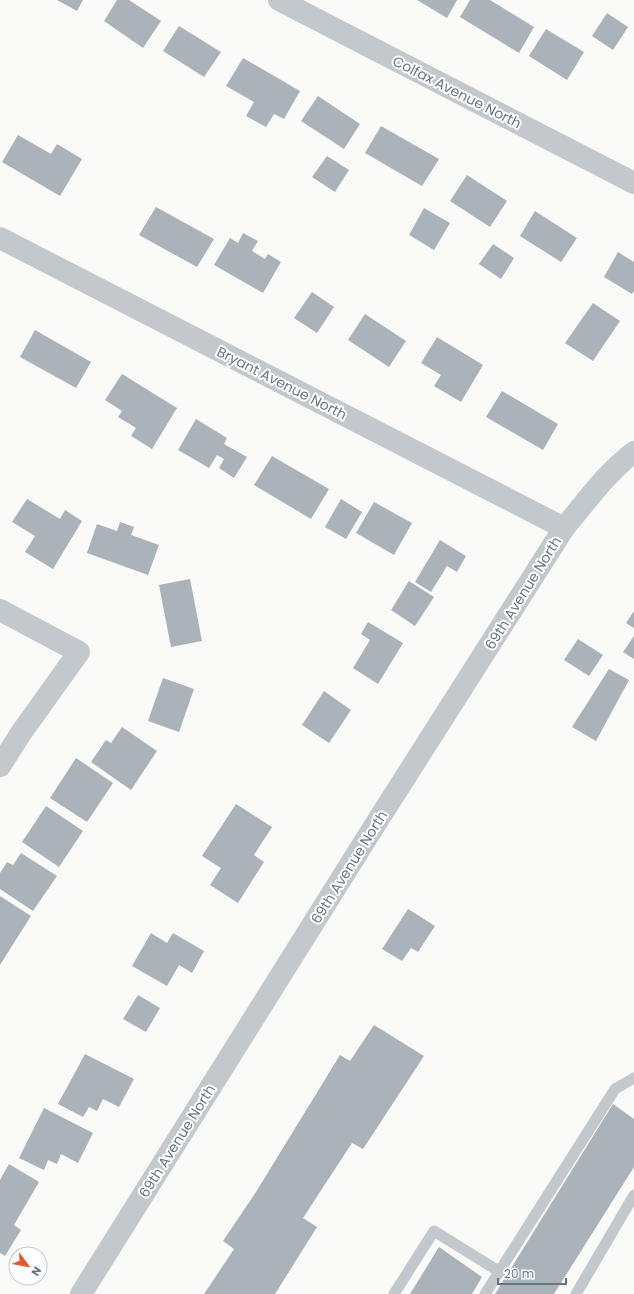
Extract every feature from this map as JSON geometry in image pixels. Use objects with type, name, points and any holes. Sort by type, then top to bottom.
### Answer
[{"type":"street","name":"Colfax Avenue North","points":[[279,0],[634,183]]},
{"type":"street","name":"Bryant Avenue North","points":[[0,238],[564,528]]},
{"type":"street","name":"69th Avenue North","points":[[81,1294],[373,828],[564,528],[605,479],[620,463],[634,452]]},
{"type":"street","points":[[0,610],[79,652],[21,733],[0,766]]},
{"type":"lane","points":[[485,1294],[615,1089],[634,1079]]},
{"type":"lane","points":[[576,1294],[634,1195]]},
{"type":"lane","points":[[394,1294],[434,1231],[500,1272]]},
{"type":"building","points":[[57,0],[83,0],[77,11]]},
{"type":"building","points":[[117,0],[129,0],[161,21],[143,48],[104,21]]},
{"type":"building","points":[[417,0],[457,0],[447,18]]},
{"type":"building","points":[[470,0],[490,0],[534,27],[519,53],[460,17]]},
{"type":"building","points":[[607,13],[628,27],[613,50],[592,36]]},
{"type":"building","points":[[179,26],[221,52],[204,77],[163,51]]},
{"type":"building","points":[[546,29],[584,52],[567,80],[529,56]]},
{"type":"building","points":[[243,58],[300,91],[284,119],[274,114],[266,127],[246,116],[254,102],[226,86]]},
{"type":"building","points":[[318,96],[360,124],[344,149],[301,121]]},
{"type":"building","points":[[381,126],[439,159],[422,186],[365,153]]},
{"type":"building","points":[[18,135],[51,154],[57,144],[82,159],[60,196],[2,162]]},
{"type":"building","points":[[327,156],[349,170],[335,192],[312,177]]},
{"type":"building","points":[[467,175],[507,201],[490,227],[450,201]]},
{"type":"building","points":[[156,207],[214,239],[197,267],[139,235]]},
{"type":"building","points":[[424,208],[450,223],[434,250],[409,235]]},
{"type":"building","points":[[535,211],[577,238],[561,262],[520,236]]},
{"type":"building","points":[[243,233],[258,241],[252,251],[265,259],[268,254],[281,262],[263,293],[214,265],[230,238],[238,243]]},
{"type":"building","points":[[493,244],[514,258],[501,279],[479,264]]},
{"type":"building","points":[[618,252],[634,262],[634,291],[632,294],[604,277]]},
{"type":"building","points":[[312,292],[334,307],[317,333],[294,318]]},
{"type":"building","points":[[593,303],[620,321],[593,361],[565,343]]},
{"type":"building","points":[[365,314],[406,341],[389,367],[348,340]]},
{"type":"building","points":[[35,330],[91,362],[76,388],[20,357]]},
{"type":"building","points":[[437,337],[483,365],[461,402],[434,386],[441,375],[421,363]]},
{"type":"building","points":[[122,374],[177,408],[152,449],[131,436],[136,428],[118,417],[122,411],[105,400]]},
{"type":"building","points":[[502,391],[558,424],[543,450],[486,417]]},
{"type":"building","points":[[196,419],[227,438],[224,444],[247,457],[234,478],[219,468],[224,459],[217,455],[209,468],[178,450]]},
{"type":"building","points":[[272,456],[329,489],[311,519],[254,485]]},
{"type":"building","points":[[27,499],[60,519],[65,510],[82,521],[53,569],[25,552],[35,536],[12,522]]},
{"type":"building","points":[[341,499],[362,512],[346,539],[325,527]]},
{"type":"building","points":[[374,502],[412,523],[394,555],[356,533]]},
{"type":"building","points":[[120,522],[134,527],[131,535],[159,545],[148,575],[87,553],[97,524],[117,531]]},
{"type":"building","points":[[440,540],[466,556],[457,572],[447,566],[431,592],[415,582]]},
{"type":"building","points":[[190,579],[202,641],[171,647],[159,585]]},
{"type":"building","points":[[409,581],[434,597],[415,626],[391,610]]},
{"type":"building","points":[[634,611],[634,628],[626,623]]},
{"type":"building","points":[[368,622],[403,643],[378,684],[353,668],[370,640],[361,634]]},
{"type":"building","points":[[634,636],[634,659],[623,652]]},
{"type":"building","points":[[578,639],[603,655],[589,676],[564,660]]},
{"type":"building","points":[[609,669],[629,680],[596,741],[572,727]]},
{"type":"building","points":[[163,678],[194,689],[179,732],[148,721]]},
{"type":"building","points":[[324,691],[351,710],[329,743],[302,725]]},
{"type":"building","points":[[122,727],[157,751],[131,790],[91,762],[106,740],[111,743]]},
{"type":"building","points":[[76,758],[113,783],[87,822],[50,798]]},
{"type":"building","points":[[236,804],[272,827],[254,855],[264,862],[238,903],[210,885],[221,868],[202,856]]},
{"type":"building","points":[[46,806],[83,831],[59,867],[22,842]]},
{"type":"building","points":[[21,853],[57,876],[33,911],[0,889],[0,873],[7,862],[13,865]]},
{"type":"building","points":[[0,896],[31,916],[0,965]]},
{"type":"building","points":[[408,909],[435,926],[418,952],[411,948],[402,961],[382,949]]},
{"type":"building","points":[[151,933],[167,943],[173,933],[204,951],[192,973],[179,965],[167,986],[132,966]]},
{"type":"building","points":[[138,995],[160,1008],[146,1032],[123,1019]]},
{"type":"building","points":[[374,1025],[424,1056],[363,1149],[352,1143],[303,1218],[317,1227],[275,1294],[204,1294],[234,1249],[223,1241],[256,1192],[340,1055],[350,1061]]},
{"type":"building","points":[[85,1054],[134,1079],[119,1107],[103,1099],[97,1111],[89,1107],[83,1117],[58,1104]]},
{"type":"building","points":[[613,1104],[634,1119],[634,1167],[554,1294],[495,1294]]},
{"type":"building","points":[[44,1108],[93,1133],[78,1163],[61,1154],[57,1164],[48,1160],[44,1170],[19,1158]]},
{"type":"building","points":[[9,1164],[39,1182],[14,1225],[21,1230],[11,1246],[8,1246],[8,1251],[5,1256],[0,1253],[0,1180]]},
{"type":"building","points":[[439,1247],[482,1277],[472,1294],[410,1294]]}]
